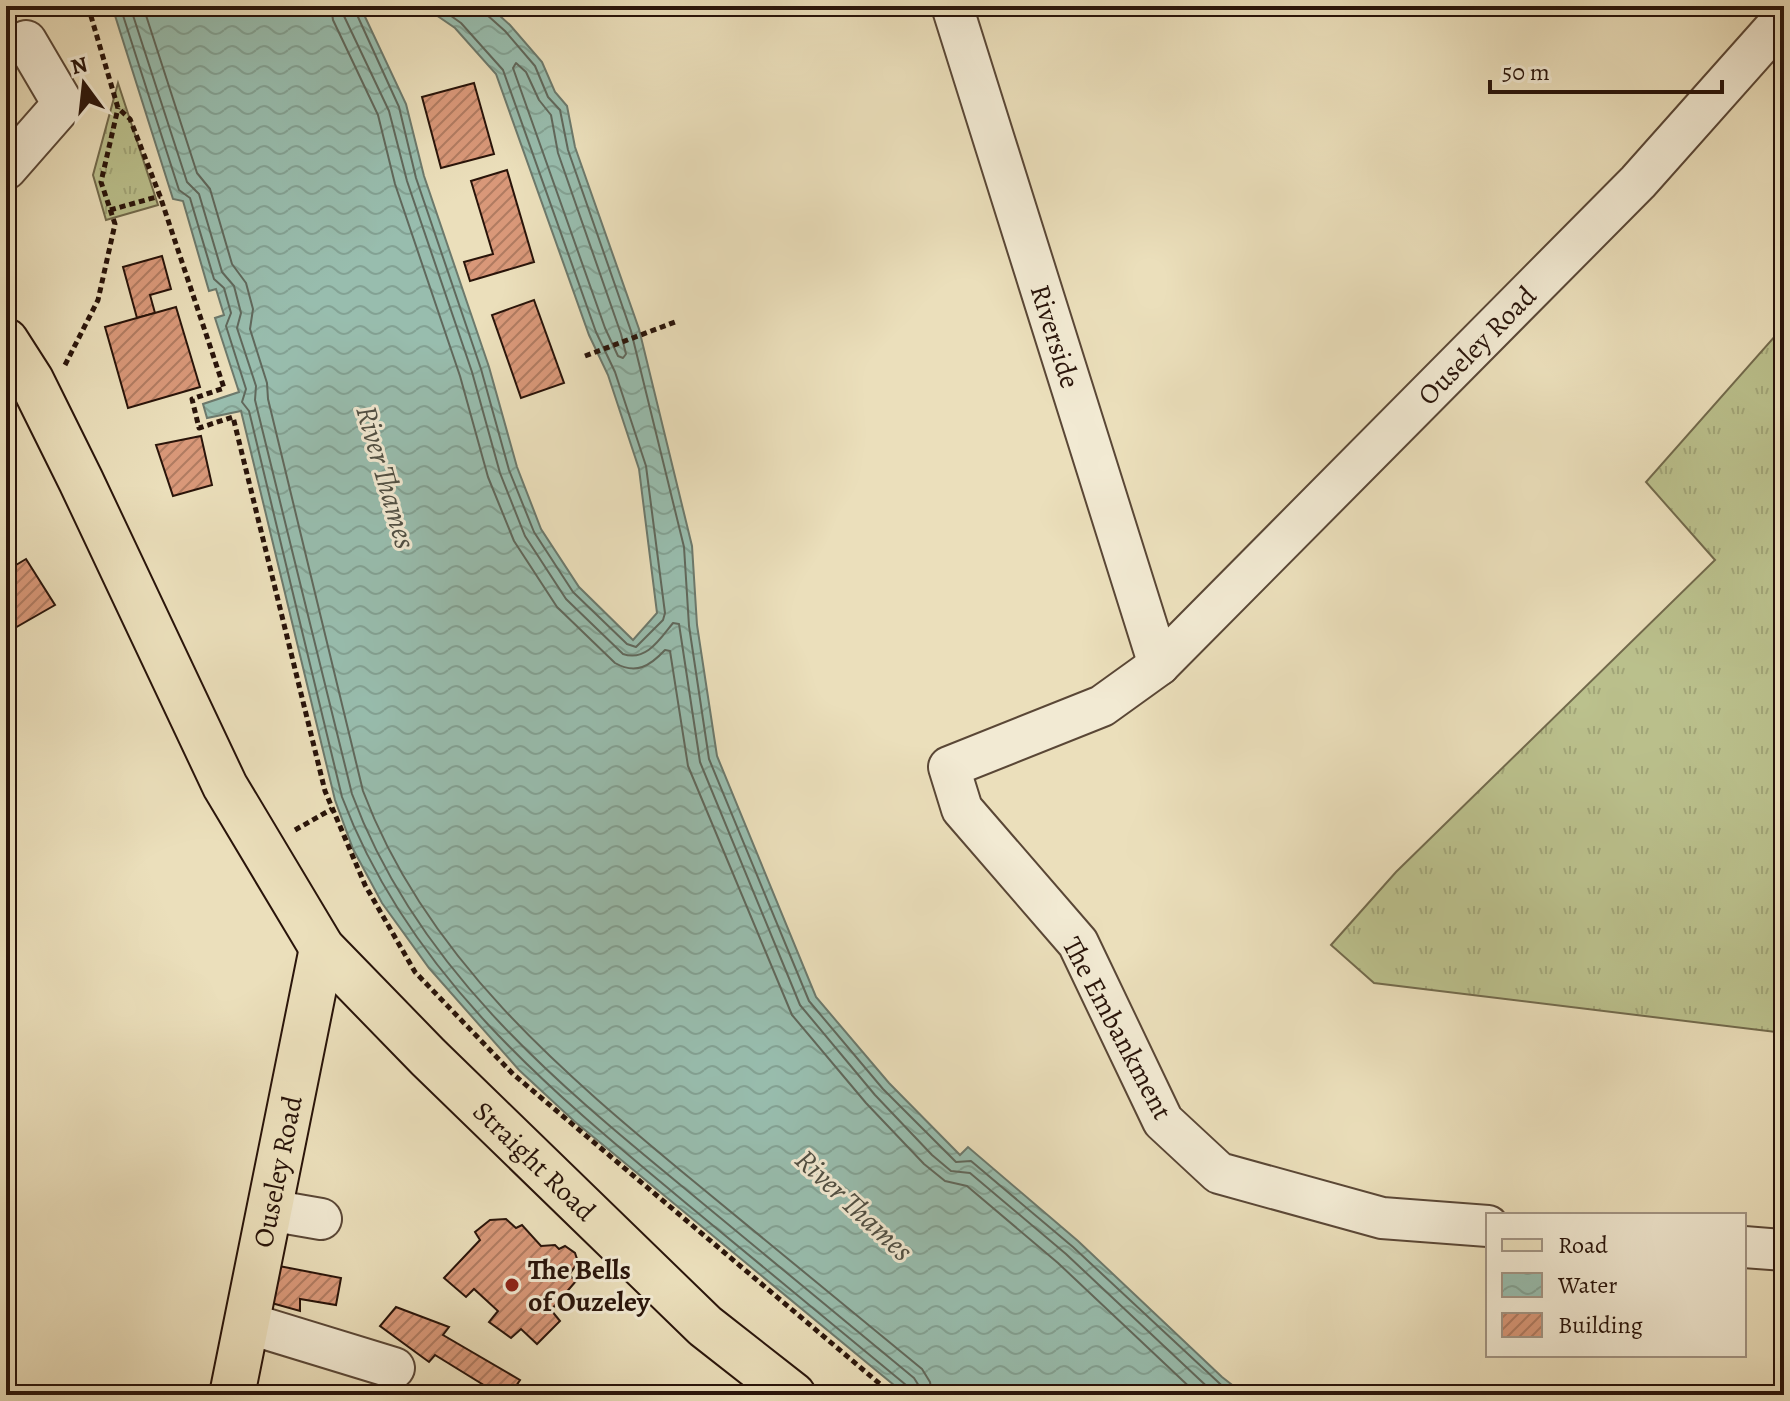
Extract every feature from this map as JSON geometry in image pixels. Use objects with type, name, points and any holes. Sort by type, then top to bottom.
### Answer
[{"type":"main road","name":"Straight Road","points":[[6,341],[44,405],[225,786],[322,948],[428,1057],[705,1326],[793,1395]]},
{"type":"main road","name":"Ouseley Road","points":[[232,1395],[322,948]]},
{"type":"street","name":"Riverside","points":[[952,6],[1159,665]]},
{"type":"street","name":"Ouseley Road","points":[[1159,665],[1638,182],[1784,18]]},
{"type":"street","points":[[6,169],[63,104],[26,41]]},
{"type":"street","name":"The Embankment","points":[[1159,665],[1102,706],[949,767],[962,809],[1078,943],[1163,1121],[1219,1173],[1382,1218],[1486,1226]]},
{"type":"street","points":[[269,1210],[321,1219]]},
{"type":"street","points":[[1746,1247],[1784,1250]]},
{"type":"street","points":[[247,1323],[394,1368]]},
{"type":"path","points":[[44,405],[98,300],[115,224],[101,182],[118,108],[88,6]]},
{"type":"path","points":[[118,108],[130,119],[160,196],[224,388],[192,399],[199,428],[233,417],[325,791],[365,885],[415,972],[513,1074],[893,1395]]},
{"type":"path","points":[[110,210],[160,196]]},
{"type":"path","points":[[585,356],[675,322]]},
{"type":"path","points":[[282,838],[332,809]]},
{"type":"green space","points":[[118,83],[158,205],[106,220],[93,175]]},
{"type":"green space","points":[[1784,326],[1784,1033],[1374,983],[1331,945],[1396,872],[1715,560],[1646,482]]},
{"type":"water","name":"River Thames","points":[[112,6],[360,6],[406,104],[424,176],[489,367],[517,467],[541,529],[579,587],[633,640],[657,613],[639,469],[608,375],[589,335],[496,74],[455,28],[423,6],[489,6],[542,62],[555,92],[567,106],[575,147],[639,329],[692,546],[697,625],[717,756],[816,997],[889,1083],[960,1155],[968,1147],[1078,1241],[1245,1395],[906,1395],[574,1121],[519,1070],[429,968],[382,903],[353,849],[335,800],[241,411],[207,418],[203,404],[239,392],[215,318],[224,315],[216,289],[209,291],[183,201],[173,199]]},
{"type":"building","points":[[474,83],[494,154],[441,168],[422,97]]},
{"type":"building","points":[[507,170],[534,262],[470,281],[464,262],[493,254],[471,181]]},
{"type":"building","points":[[162,256],[171,289],[150,295],[155,313],[137,318],[123,267]]},
{"type":"building","points":[[534,300],[564,383],[521,398],[492,315]]},
{"type":"building","points":[[176,307],[200,387],[128,408],[105,327]]},
{"type":"building","points":[[201,436],[212,485],[173,496],[156,445]]},
{"type":"building","points":[[26,559],[55,605],[6,633],[6,571]]},
{"type":"building","name":"The Bells of Ouzeley","points":[[506,1219],[516,1228],[522,1225],[541,1246],[555,1245],[559,1249],[565,1246],[575,1253],[578,1262],[569,1275],[576,1281],[551,1310],[560,1321],[537,1344],[521,1329],[511,1338],[489,1322],[498,1311],[474,1289],[466,1297],[444,1278],[480,1240],[475,1232],[490,1220]]},
{"type":"building","points":[[279,1266],[341,1278],[336,1305],[300,1299],[300,1311],[268,1302]]},
{"type":"building","points":[[396,1307],[449,1327],[443,1335],[520,1380],[510,1395],[500,1395],[435,1355],[429,1362],[380,1326]]},
{"type":"building","points":[[421,1388],[434,1395],[415,1395]]},
{"type":"place","name":"The Bells of Ouzeley","points":[[512,1285]]}]
